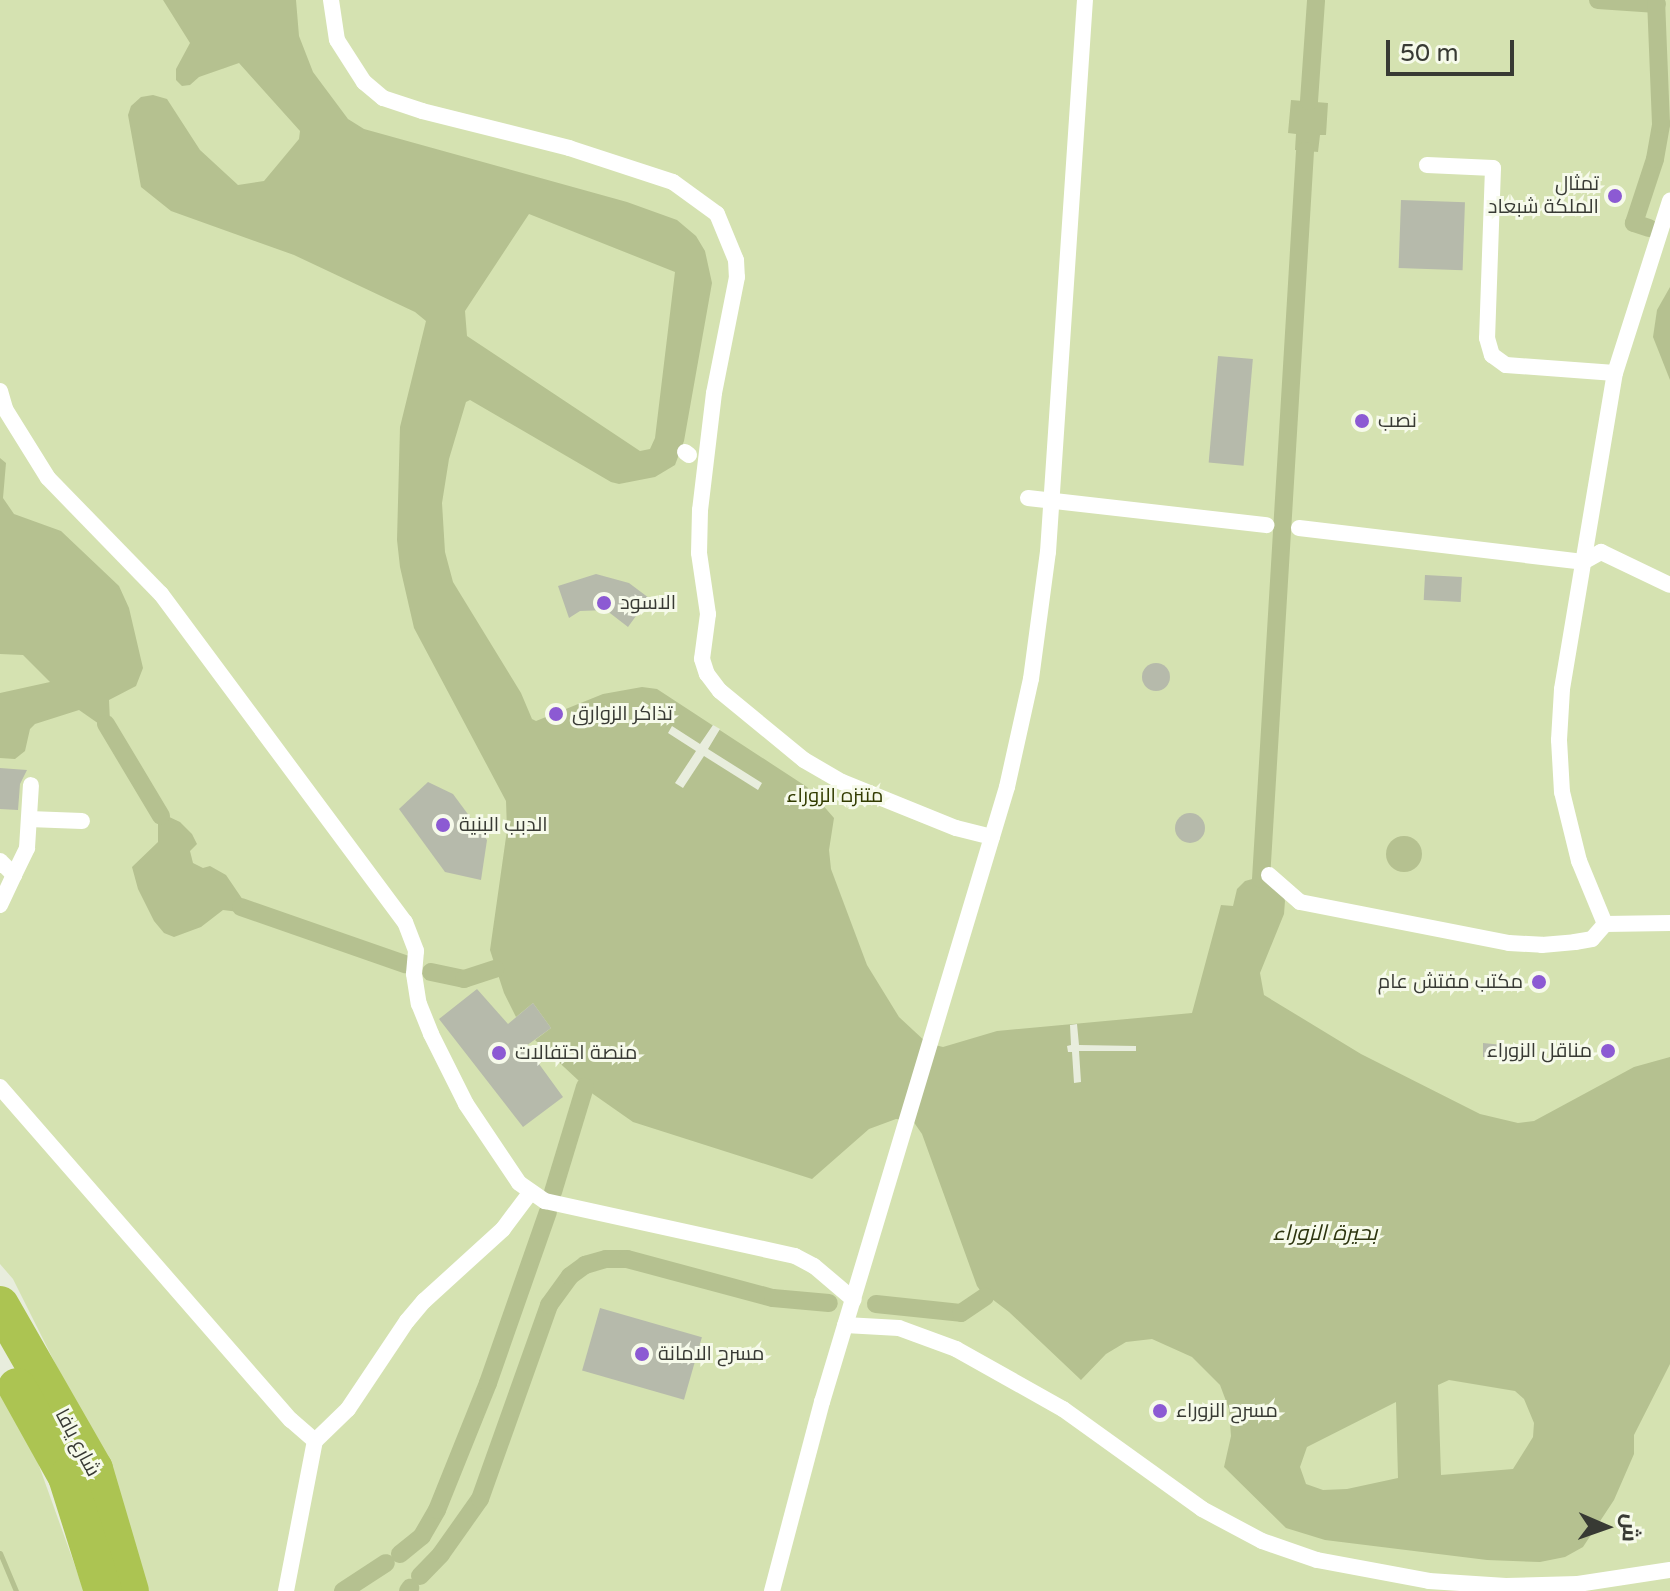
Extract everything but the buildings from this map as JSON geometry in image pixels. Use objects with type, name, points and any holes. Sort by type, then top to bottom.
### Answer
[{"type":"highway","name":"شارع يافا","points":[[0,1305],[94,1469],[130,1591]]},
{"type":"highway","name":"شارع يافا","points":[[0,1356],[67,1477],[103,1591]]},
{"type":"street","points":[[331,0],[337,40],[364,82],[383,98],[422,111],[569,148],[673,182],[717,214],[736,260],[737,277],[714,393],[700,510],[699,553],[708,614],[702,659],[707,674],[734,703],[804,760],[927,817],[992,837]]},
{"type":"street","points":[[772,1591],[782,1543],[845,1325],[992,837],[1031,679],[1043,602],[1085,0]]},
{"type":"street","points":[[1427,165],[1493,168],[1487,338],[1492,355],[1506,365],[1615,373]]},
{"type":"street","points":[[1605,924],[1571,835],[1559,769],[1562,689],[1615,373],[1670,201]]},
{"type":"street","points":[[0,391],[5,409],[48,478],[161,594],[405,922],[416,951],[414,974],[419,1004],[431,1034],[466,1104],[519,1183],[545,1201],[795,1256],[814,1266],[854,1300]]},
{"type":"street","points":[[1028,498],[1266,525]]},
{"type":"street","points":[[1299,528],[1583,562],[1601,552],[1670,585]]},
{"type":"street","points":[[0,905],[27,848],[31,785]]},
{"type":"street","points":[[29,819],[82,821]]},
{"type":"street","points":[[0,861],[14,875]]},
{"type":"street","points":[[1269,875],[1300,902],[1509,943],[1542,945],[1575,942],[1592,939],[1605,924],[1670,923]]},
{"type":"street","points":[[0,1087],[281,1409],[315,1441]]},
{"type":"street","points":[[286,1591],[315,1441],[348,1409],[424,1301],[494,1238],[530,1193]]},
{"type":"street","points":[[845,1325],[899,1328],[956,1349],[1063,1409],[1202,1509],[1262,1541],[1317,1560],[1429,1581],[1506,1586],[1578,1584],[1670,1570]]},
{"type":"green space","name":"متنزه الزوراء","points":[[0,0],[1670,0],[1670,1591],[145,1591],[105,1463],[13,1279],[0,1264]]},
{"type":"green space","points":[[0,1392],[38,1463],[84,1591],[0,1591]]},
{"type":"water","name":"بحيرة الزوراء","points":[[163,0],[296,0],[299,36],[313,72],[348,119],[364,129],[627,202],[677,220],[696,236],[705,251],[712,283],[684,441],[675,465],[655,477],[619,484],[611,482],[470,400],[466,402],[449,459],[442,503],[445,552],[453,582],[521,693],[532,719],[536,721],[603,694],[642,687],[657,689],[807,787],[834,818],[829,850],[831,869],[867,965],[899,1017],[927,1043],[943,1047],[997,1031],[1192,1013],[1221,905],[1233,906],[1237,889],[1245,881],[1256,878],[1268,880],[1283,894],[1285,901],[1284,914],[1260,973],[1264,995],[1361,1054],[1480,1114],[1518,1123],[1534,1121],[1634,1067],[1670,1057],[1670,1364],[1634,1435],[1634,1454],[1614,1500],[1583,1547],[1565,1557],[1540,1562],[1487,1560],[1325,1540],[1286,1528],[1224,1467],[1231,1436],[1229,1409],[1220,1385],[1192,1357],[1152,1339],[1126,1342],[1106,1354],[1081,1380],[1009,1312],[992,1299],[988,1301],[977,1286],[922,1134],[913,1121],[896,1119],[869,1129],[812,1179],[633,1122],[593,1094],[535,1040],[551,1028],[533,1003],[516,1017],[504,993],[490,950],[507,830],[506,801],[414,628],[400,567],[397,540],[400,427],[426,321],[415,312],[294,255],[171,211],[141,187],[128,115],[131,106],[141,97],[153,95],[167,99],[200,150],[238,185],[264,181],[299,139],[300,131],[239,63],[182,86],[176,80],[176,69],[190,43]],"holes":[[[529,214],[675,272],[655,438],[650,449],[640,451],[467,336],[465,311]],[[1449,1380],[1515,1391],[1524,1399],[1534,1423],[1533,1437],[1513,1469],[1441,1475],[1438,1385]],[[1396,1402],[1398,1478],[1347,1489],[1323,1490],[1306,1484],[1300,1467],[1307,1447]]]},
{"type":"water","points":[[1291,100],[1328,103],[1326,135],[1320,135],[1318,152],[1295,150],[1296,134],[1288,133]]},
{"type":"water","points":[[1670,287],[1670,380],[1653,337],[1657,310]]},
{"type":"water","points":[[0,458],[6,463],[3,498],[14,514],[61,531],[119,586],[129,608],[143,668],[136,686],[109,700],[110,722],[102,726],[79,710],[35,724],[30,729],[25,751],[15,759],[0,758],[0,693],[50,682],[23,655],[0,654]]},
{"type":"water","points":[[165,815],[180,822],[192,834],[197,844],[190,851],[193,863],[203,868],[210,866],[226,875],[243,900],[239,912],[223,910],[201,927],[174,937],[164,933],[154,921],[138,889],[132,867],[158,842],[158,818]]},
{"type":"water","points":[[1404,836],[1417,841],[1422,854],[1417,867],[1404,872],[1391,867],[1386,854],[1391,841]]},
{"type":"pier","points":[[713,725],[720,729],[708,749],[762,783],[758,790],[704,756],[683,788],[675,783],[696,751],[668,733],[672,726],[700,744]]},
{"type":"pier","points":[[1077,1024],[1079,1045],[1136,1046],[1136,1051],[1079,1051],[1081,1082],[1074,1083],[1072,1052],[1068,1052],[1067,1046],[1071,1045],[1070,1025]]},
{"type":"waterway","points":[[1309,101],[1316,0]]},
{"type":"waterway","points":[[1598,0],[1657,4]]},
{"type":"waterway","points":[[1649,228],[1634,223],[1655,159],[1661,124],[1656,0]]},
{"type":"waterway","points":[[1261,879],[1305,151]]},
{"type":"waterway","points":[[106,724],[161,816]]},
{"type":"waterway","points":[[241,907],[405,964]]},
{"type":"waterway","points":[[431,972],[464,979],[495,969]]},
{"type":"waterway","points":[[553,1192],[585,1087]]},
{"type":"waterway","points":[[400,1554],[422,1536],[437,1510],[488,1383],[548,1212]]},
{"type":"waterway","points":[[420,1576],[441,1554],[480,1499],[549,1305],[570,1276],[585,1265],[606,1259],[627,1259],[773,1298],[829,1303]]},
{"type":"waterway","points":[[876,1304],[961,1313],[985,1297]]},
{"type":"waterway","points":[[0,1553],[16,1591]]},
{"type":"waterway","points":[[343,1591],[386,1563]]},
{"type":"place","name":"تمثال الملكة شبعاد","points":[[1615,196]]},
{"type":"place","name":"نصب","points":[[1362,421]]},
{"type":"place","name":"الاسود","points":[[604,603]]},
{"type":"place","name":"تذاكر الزوارق","points":[[556,714]]},
{"type":"place","name":"الدبب البنية","points":[[443,825]]},
{"type":"place","name":"مكتب مفتش عام","points":[[1539,982]]},
{"type":"place","name":"مناقل الزوراء","points":[[1608,1051]]},
{"type":"place","name":"منصة احتفالات","points":[[499,1053]]},
{"type":"place","name":"مسرح الامانة","points":[[642,1354]]},
{"type":"place","name":"مسرح الزوراء","points":[[1160,1411]]}]
